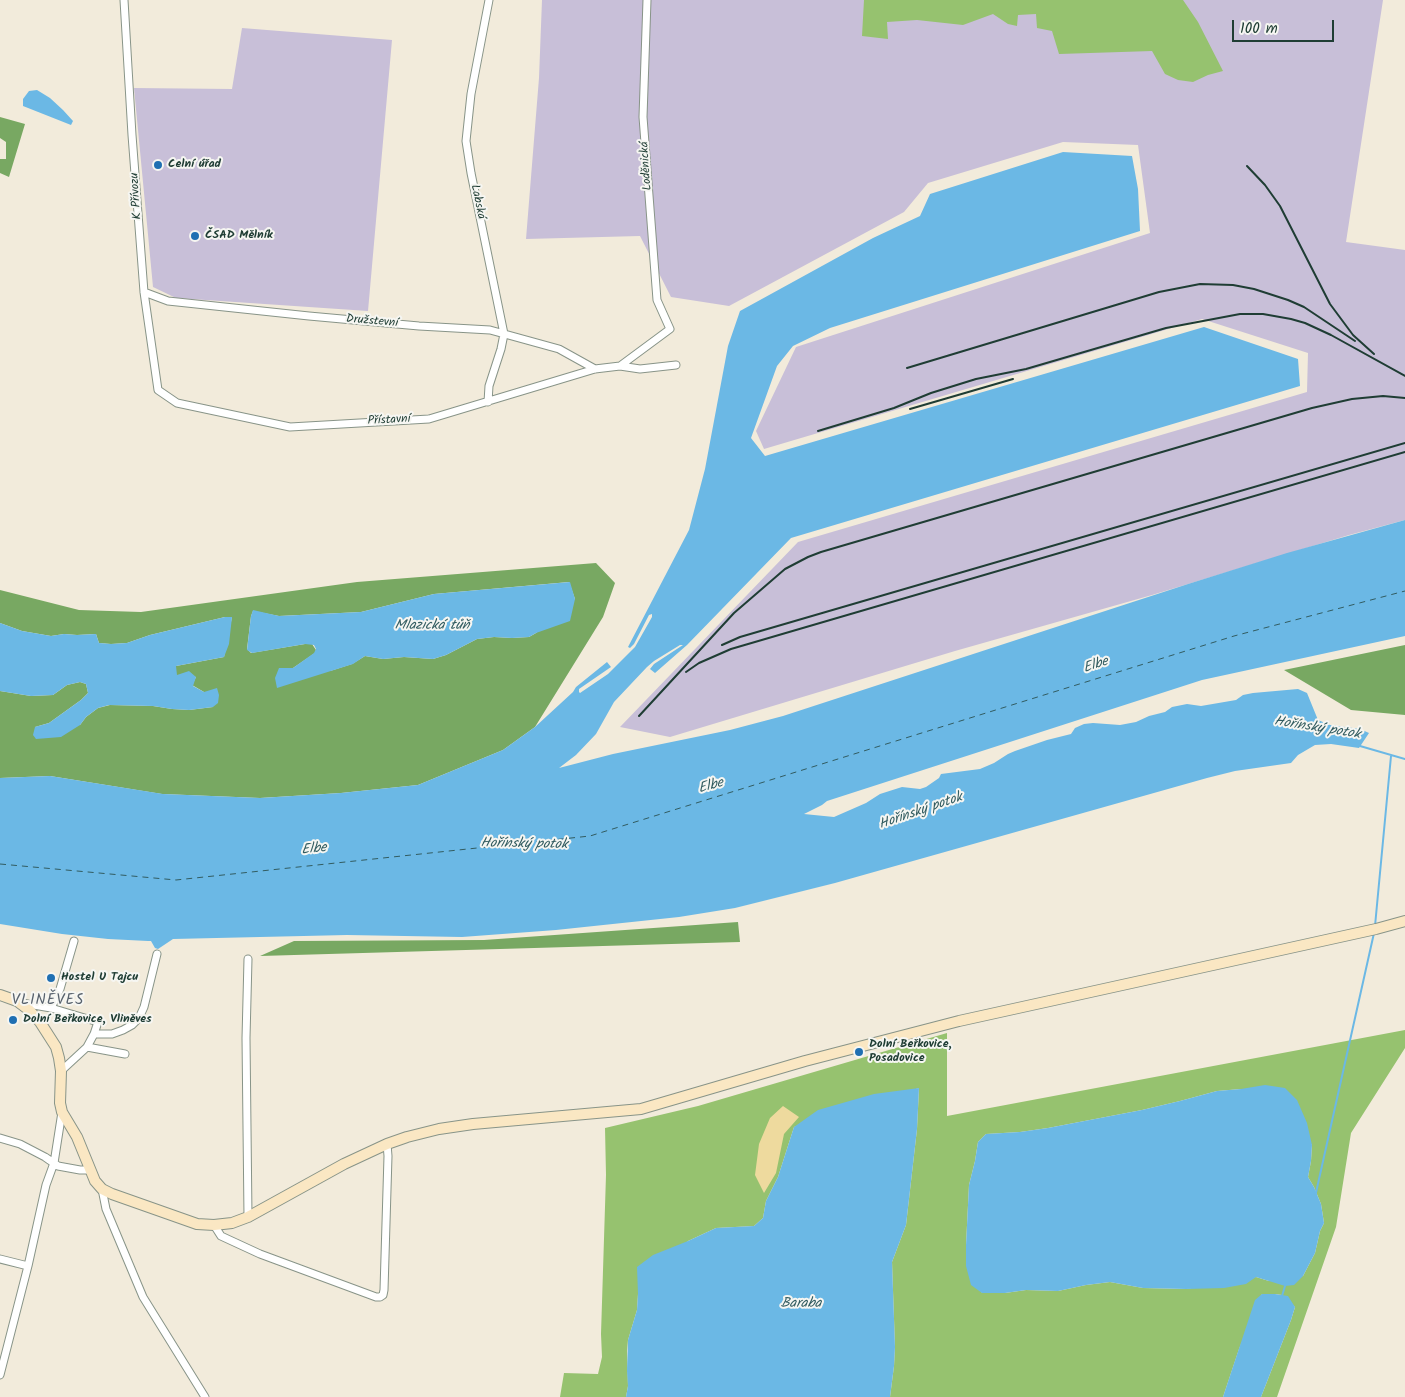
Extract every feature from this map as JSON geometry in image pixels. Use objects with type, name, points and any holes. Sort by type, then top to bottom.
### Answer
[{"type":"street","name":"K Přívozu","points":[[124,0],[144,292],[158,390]]},
{"type":"street","name":"Labská","points":[[488,402],[489,386],[504,334],[470,173],[466,141],[471,94],[489,0]]},
{"type":"street","name":"Loděnická","points":[[647,0],[644,127],[656,300],[670,329]]},
{"type":"street","name":"Družstevní","points":[[144,292],[168,300],[327,318],[490,330],[559,349],[595,369]]},
{"type":"street","name":"Přístavní","points":[[620,366],[670,329]]},
{"type":"street","name":"Přístavní","points":[[158,390],[177,403],[290,427],[430,419],[595,369],[620,366],[640,369],[676,365]]},
{"type":"street","points":[[0,995],[17,1002],[29,1010],[50,1036],[59,1058],[62,1112],[77,1136],[95,1181],[102,1189],[197,1224],[214,1226],[248,1218],[344,1164],[387,1144],[439,1129],[473,1124],[641,1109],[805,1061],[959,1021],[1405,921]]},
{"type":"street","points":[[51,1008],[60,989],[74,941]]},
{"type":"street","points":[[94,1034],[112,1034],[132,1025],[139,1018],[144,1007],[156,954]]},
{"type":"street","points":[[248,959],[246,1038],[248,1218]]},
{"type":"street","points":[[17,1002],[51,1008],[98,1022],[87,1047],[61,1071]]},
{"type":"street","points":[[87,1047],[126,1054]]},
{"type":"street","points":[[0,1373],[28,1266],[46,1185],[54,1163],[62,1112]]},
{"type":"street","points":[[0,1138],[20,1144],[58,1166],[90,1170]]},
{"type":"street","points":[[214,1226],[220,1236],[260,1254],[367,1294],[380,1297],[383,1295],[384,1290],[387,1144]]},
{"type":"street","points":[[102,1189],[106,1209],[143,1297],[205,1397]]},
{"type":"street","points":[[0,1259],[28,1266]]},
{"type":"shaded area","points":[[542,0],[1383,0],[1346,242],[1405,250],[1405,520],[955,651],[670,737],[620,727],[798,542],[1307,392],[1308,353],[1202,319],[764,449],[756,431],[796,347],[1150,233],[1138,145],[1063,142],[928,183],[904,212],[729,306],[671,297],[640,236],[526,239],[539,78]]},
{"type":"shaded area","points":[[242,28],[392,40],[368,311],[176,298],[153,287],[134,88],[232,89]]},
{"type":"green space","points":[[864,0],[1183,0],[1198,22],[1223,71],[1193,82],[1178,80],[1165,74],[1152,51],[1059,54],[1052,31],[1037,28],[1036,14],[1018,15],[1017,26],[1008,24],[993,14],[963,25],[917,20],[887,22],[888,39],[862,36]]},
{"type":"green space","points":[[0,117],[25,124],[9,177],[0,173],[0,159],[6,159],[6,142],[0,138]]},
{"type":"green space","points":[[596,563],[615,583],[603,617],[535,727],[503,750],[418,785],[341,793],[260,798],[162,794],[50,776],[0,778],[0,691],[31,696],[53,695],[67,685],[80,682],[86,684],[88,693],[81,700],[49,723],[35,727],[80,725],[86,717],[98,708],[110,705],[153,706],[189,710],[213,707],[204,692],[192,685],[196,677],[176,675],[176,666],[224,657],[232,617],[225,617],[150,635],[127,643],[99,643],[96,634],[51,636],[22,631],[0,623],[0,590],[79,610],[141,612],[357,582]],"holes":[[[569,582],[575,599],[529,637],[477,639],[446,655],[433,659],[404,657],[383,659],[365,656],[352,664],[330,671],[293,668],[315,653],[316,650],[312,644],[251,653],[247,649],[253,611],[279,616],[361,612],[434,594]]]},
{"type":"green space","points":[[1405,645],[1405,715],[1351,710],[1284,670]]},
{"type":"green space","points":[[738,922],[740,942],[260,956],[294,941],[484,940]]},
{"type":"green space","points":[[1405,1030],[1405,1048],[1351,1133],[1336,1227],[1277,1397],[1261,1397],[1295,1307],[1282,1295],[1262,1294],[1239,1349],[1223,1397],[890,1397],[895,1347],[892,1262],[906,1225],[917,1129],[919,1088],[794,1127],[778,1177],[766,1201],[763,1218],[754,1226],[716,1228],[688,1241],[638,1294],[637,1310],[628,1340],[628,1386],[626,1397],[560,1397],[564,1373],[598,1374],[602,1357],[601,1334],[606,1175],[605,1128],[698,1106],[947,1033],[947,1116]],"holes":[[[1241,1089],[1312,1145],[1308,1177],[1321,1204],[1324,1223],[1320,1231],[1315,1253],[1303,1276],[1269,1281],[1256,1277],[1186,1289],[1143,1288],[1110,1282],[1058,1291],[1026,1290],[1005,1293],[982,1293],[966,1245],[969,1185],[978,1142],[986,1134],[1048,1128],[1142,1110],[1217,1091]]]},
{"type":"sand","points":[[783,1106],[799,1117],[784,1134],[776,1173],[764,1193],[755,1175],[759,1144],[770,1118]]},
{"type":"water","points":[[37,90],[50,98],[63,110],[73,121],[71,125],[23,106],[23,99],[29,91]]},
{"type":"water","name":"Elbe","points":[[1063,152],[1132,156],[1138,189],[1140,231],[830,328],[793,346],[777,366],[751,438],[765,456],[1204,327],[1298,359],[1300,386],[791,538],[687,645],[655,673],[650,669],[654,664],[683,645],[680,645],[647,667],[614,702],[596,734],[576,755],[559,768],[613,754],[730,730],[783,716],[1188,584],[1287,553],[1405,520],[1405,636],[1202,680],[827,801],[804,814],[834,817],[866,803],[880,794],[902,787],[920,789],[939,778],[941,774],[980,769],[1015,751],[1071,734],[1075,728],[1084,724],[1120,725],[1136,722],[1165,712],[1172,707],[1187,704],[1201,706],[1236,700],[1243,695],[1253,693],[1298,689],[1307,693],[1318,720],[1330,725],[1360,729],[1369,733],[1359,748],[1331,744],[1315,745],[1298,755],[1291,763],[1235,771],[1207,778],[835,883],[735,908],[679,917],[556,930],[462,937],[347,935],[173,939],[158,949],[155,948],[151,941],[62,934],[0,924],[0,778],[50,776],[163,794],[260,798],[341,793],[418,785],[503,750],[535,727],[576,687],[607,662],[611,667],[579,689],[579,692],[608,674],[635,647],[652,617],[652,614],[649,615],[634,644],[630,648],[628,647],[689,530],[705,469],[728,346],[740,311],[873,238],[920,216],[930,194]]},
{"type":"water","name":"Mlazická tůň","points":[[570,582],[575,599],[570,621],[529,637],[477,639],[446,655],[433,659],[404,657],[383,659],[365,656],[353,664],[277,688],[275,678],[279,668],[293,668],[314,653],[316,649],[314,645],[305,644],[252,653],[247,650],[253,610],[279,616],[361,612],[434,594]]},
{"type":"water","points":[[225,617],[232,617],[229,644],[224,657],[176,666],[177,675],[189,671],[196,677],[193,686],[204,692],[217,688],[219,695],[218,703],[213,707],[189,710],[153,706],[109,705],[98,708],[86,717],[80,725],[61,737],[36,739],[33,735],[35,727],[49,723],[81,700],[88,693],[86,684],[80,682],[67,685],[53,695],[31,696],[0,691],[0,623],[22,631],[51,636],[96,634],[99,643],[111,644],[127,643],[150,635]]},
{"type":"water","points":[[1265,1085],[1285,1088],[1297,1100],[1307,1123],[1312,1145],[1308,1177],[1321,1204],[1324,1223],[1320,1231],[1315,1253],[1303,1276],[1294,1285],[1285,1286],[1256,1277],[1246,1284],[1224,1288],[1143,1288],[1110,1282],[1058,1291],[1026,1290],[1005,1293],[982,1293],[971,1285],[966,1266],[969,1185],[978,1142],[986,1134],[1048,1128],[1142,1110],[1217,1091]]},
{"type":"water","name":"Baraba","points":[[919,1088],[917,1129],[906,1225],[892,1262],[895,1347],[890,1397],[626,1397],[628,1386],[628,1340],[637,1310],[637,1267],[653,1255],[716,1228],[754,1226],[763,1218],[766,1201],[778,1177],[794,1127],[818,1110],[874,1094]]},
{"type":"water","points":[[1262,1294],[1288,1296],[1295,1307],[1291,1320],[1261,1397],[1223,1397],[1255,1300]]},
{"type":"waterway","name":"Hořínský potok","points":[[1360,746],[1405,759]]},
{"type":"waterway","points":[[1375,926],[1391,756]]},
{"type":"waterway","points":[[1315,1197],[1374,933]]},
{"type":"waterway","points":[[1282,1296],[1285,1286]]},
{"type":"ferry route","points":[[0,864],[176,880],[590,836],[1234,636],[1405,591]]},
{"type":"railway","points":[[1247,166],[1265,185],[1280,206],[1330,304],[1353,335],[1374,354]]},
{"type":"railway","points":[[907,368],[1159,292],[1200,284],[1233,285],[1254,289],[1288,300],[1304,307],[1355,341]]},
{"type":"railway","points":[[818,431],[894,408],[931,393],[976,379],[1026,369],[1166,328],[1240,314],[1263,314],[1305,323],[1331,335],[1405,376]]},
{"type":"railway","points":[[910,409],[1013,379]]},
{"type":"railway","points":[[639,716],[734,613],[785,569],[808,557],[1312,408],[1352,399],[1383,396],[1405,398]]},
{"type":"railway","points":[[722,645],[740,637],[1405,443]]},
{"type":"railway","points":[[686,672],[699,663],[731,649],[1405,452]]},
{"type":"place","name":"Celní úřad","points":[[158,165]]},
{"type":"place","name":"ČSAD Mělník","points":[[195,236]]},
{"type":"place","name":"Hostel U Tajcu","points":[[51,978]]},
{"type":"place","name":"Dolní Beřkovice, Vliněves","points":[[13,1020]]},
{"type":"place","name":"Dolní Beřkovice, Posadovice","points":[[859,1052]]},
{"type":"district","name":"VLINĚVES","points":[[48,1001]]}]
